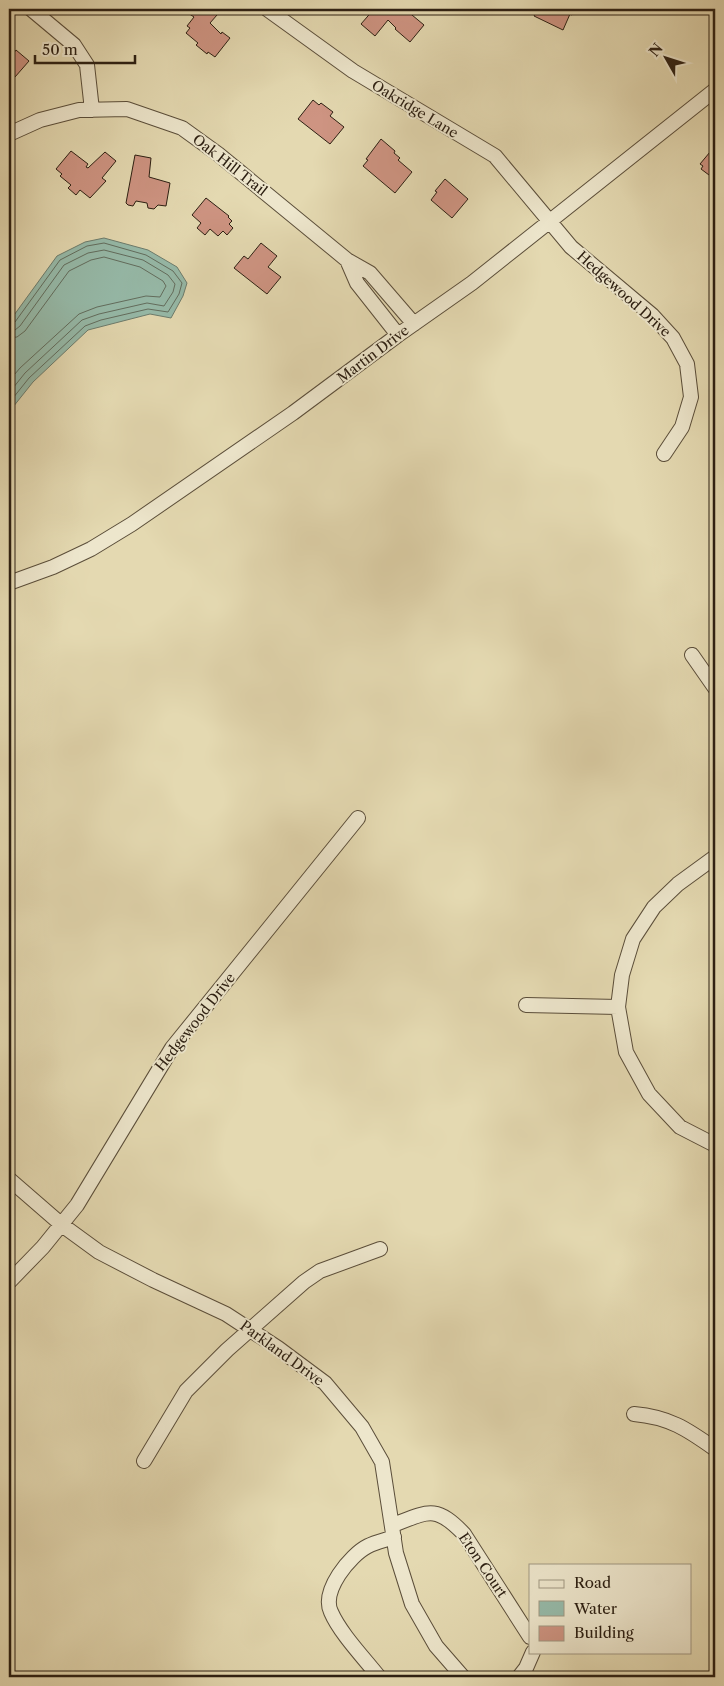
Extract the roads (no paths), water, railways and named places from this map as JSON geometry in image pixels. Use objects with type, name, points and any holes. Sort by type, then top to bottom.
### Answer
[{"type":"street","points":[[31,9],[74,45],[87,65],[92,110]]},
{"type":"street","name":"Oakridge Lane","points":[[267,9],[353,72],[495,156],[549,222]]},
{"type":"street","name":"Martin Drive","points":[[9,583],[73,559],[132,524],[294,413],[398,335],[472,283],[715,90]]},
{"type":"street","name":"Oak Hill Trail","points":[[9,134],[40,120],[79,110],[127,109],[182,128],[218,154],[347,260],[370,273],[414,324]]},
{"type":"street","name":"Hedgewood Drive","points":[[549,222],[571,247],[657,321],[673,338],[687,364],[691,397],[682,427],[664,454]]},
{"type":"street","points":[[347,260],[357,283],[398,335]]},
{"type":"street","points":[[692,655],[715,688]]},
{"type":"street","name":"Hedgewood Drive","points":[[9,1282],[62,1225],[92,1182],[156,1071],[172,1048],[358,818]]},
{"type":"street","points":[[715,857],[678,884],[654,907],[633,939],[622,975],[618,1007],[626,1052],[648,1094],[680,1127],[715,1144]]},
{"type":"street","points":[[526,1005],[618,1007]]},
{"type":"street","name":"Parkland Drive","points":[[9,1179],[62,1225],[99,1252],[125,1267],[212,1307],[251,1329],[325,1383],[362,1427],[382,1462],[396,1553],[412,1604],[436,1646],[463,1677]]},
{"type":"street","points":[[144,1461],[186,1391],[227,1350],[320,1270],[380,1248]]},
{"type":"street","points":[[634,1414],[655,1416],[674,1423],[698,1436],[715,1449]]},
{"type":"street","name":"Eton Court","points":[[379,1677],[339,1625],[330,1610],[328,1598],[337,1579],[358,1554],[416,1516],[430,1513],[440,1514],[450,1520],[464,1534],[529,1635]]},
{"type":"street","points":[[518,1677],[526,1668],[532,1654]]},
{"type":"water","points":[[104,238],[148,250],[177,267],[187,283],[183,296],[171,318],[150,314],[88,330],[33,382],[9,412],[9,322],[57,256],[85,242]]}]
